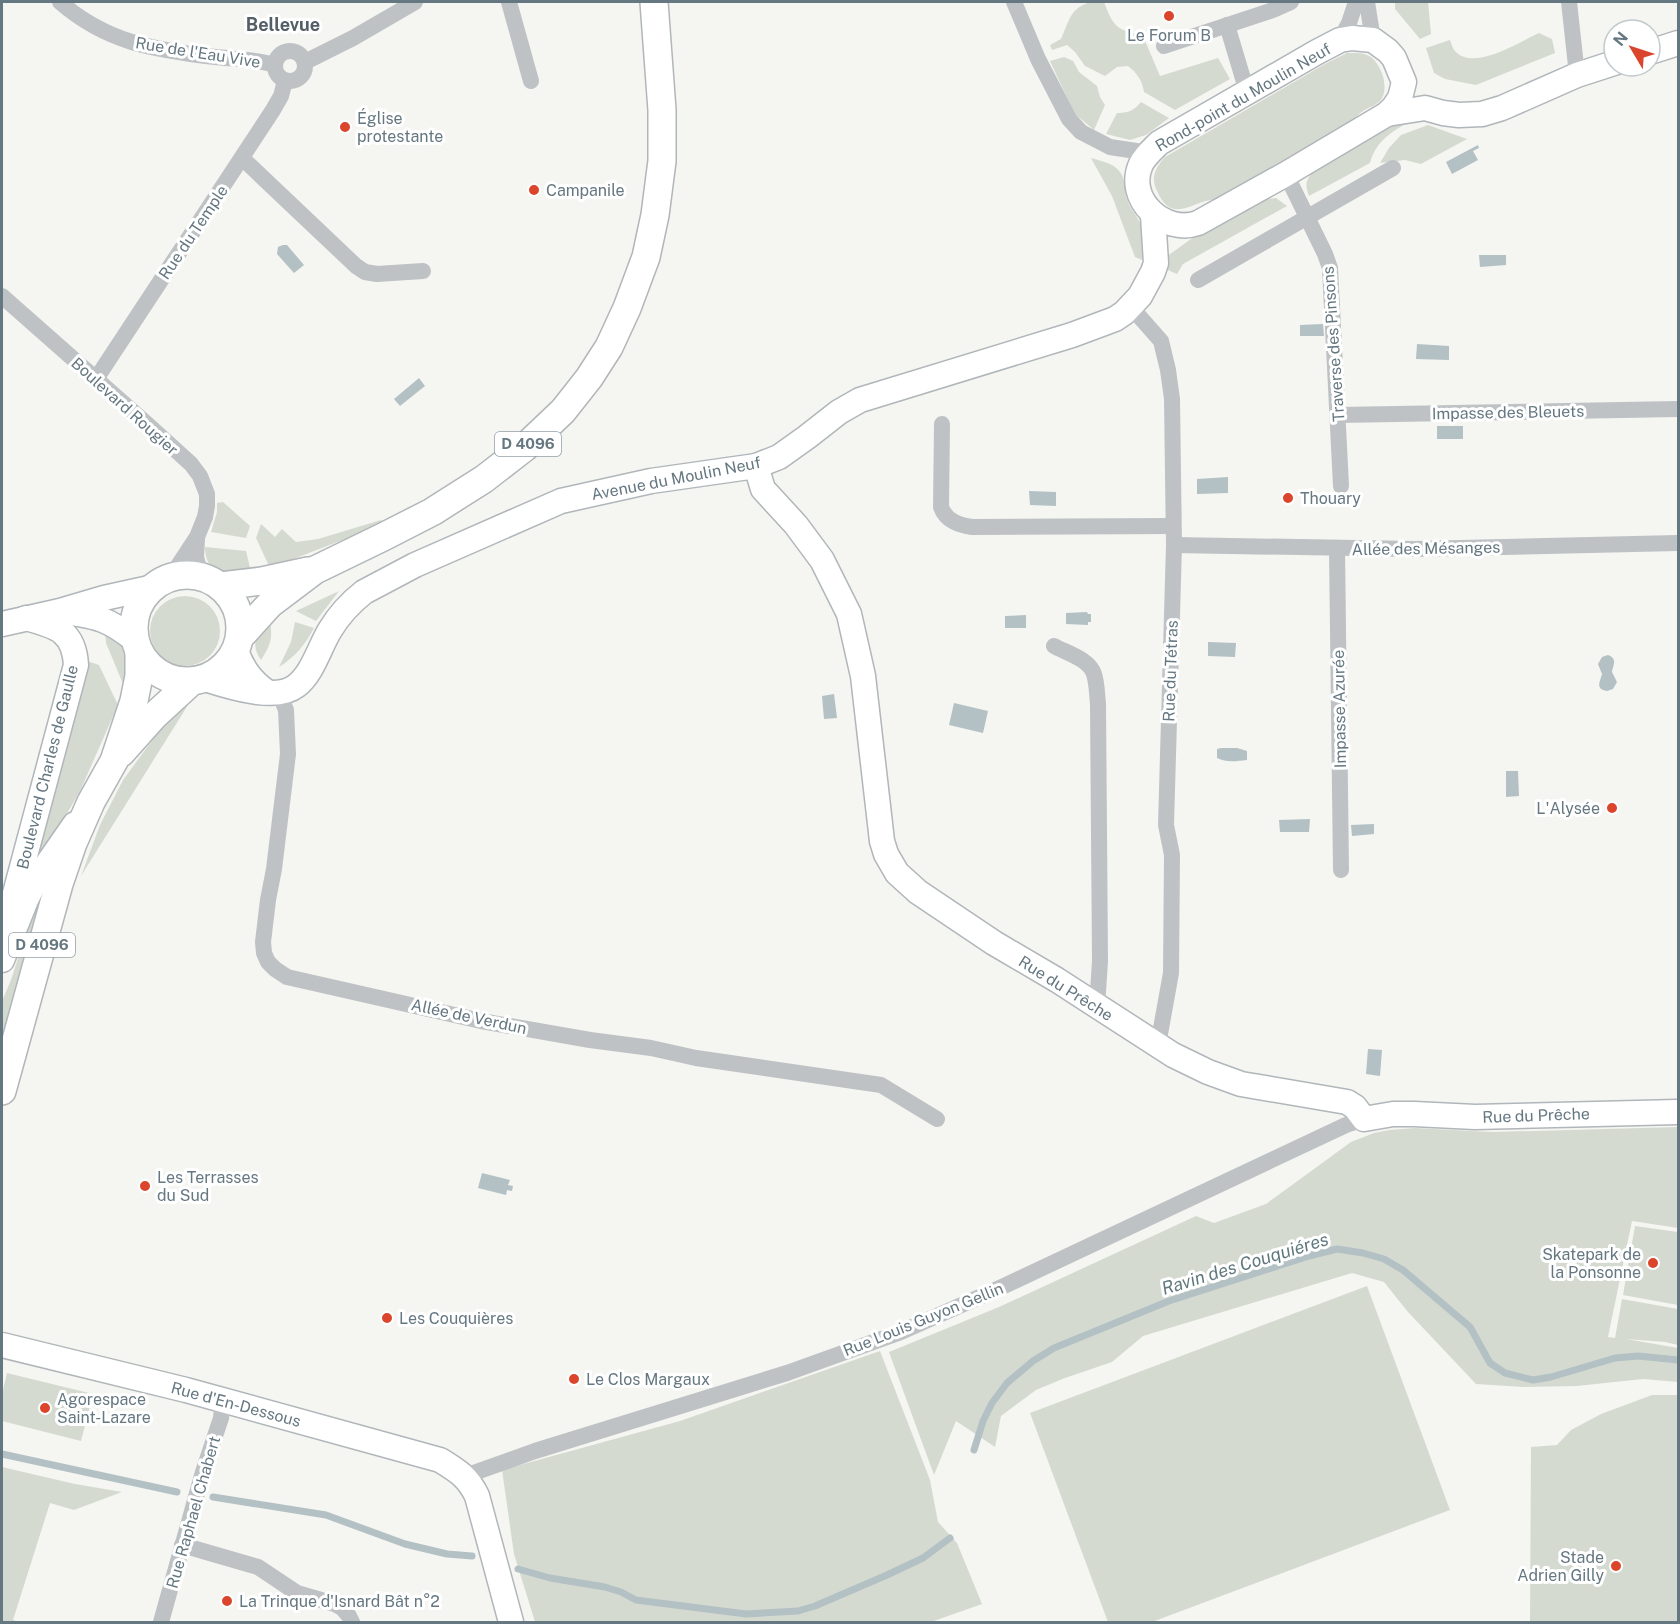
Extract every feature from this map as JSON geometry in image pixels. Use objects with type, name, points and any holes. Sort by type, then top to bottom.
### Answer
[{"type":"main road","name":"D 4096","points":[[238,644],[270,604],[315,570],[432,512],[484,479],[524,448],[562,411],[589,378],[609,347],[627,308],[646,257],[655,215],[662,161],[662,110],[654,2]]},
{"type":"main road","name":"D 4096","points":[[211,581],[262,581],[315,570]]},
{"type":"main road","points":[[185,575],[211,581],[231,597],[240,623],[238,644],[228,663],[218,672],[198,680],[175,681],[161,675],[148,665],[137,646],[134,625],[137,610],[144,597],[162,582],[185,575]]},
{"type":"main road","name":"D 4096","points":[[2,1090],[59,884],[73,843],[91,802],[114,761],[134,701],[139,676],[137,646]]},
{"type":"main road","name":"D 4096","points":[[114,761],[154,716],[198,680]]},
{"type":"street","name":"Rue de l'Eau Vive","points":[[60,2],[81,20],[118,39],[142,46],[260,60],[275,65]]},
{"type":"street","points":[[305,62],[353,38],[415,2]]},
{"type":"street","points":[[509,2],[531,81]]},
{"type":"street","points":[[1014,2],[1038,59],[1069,119],[1081,132],[1110,147],[1149,153]]},
{"type":"street","points":[[1164,46],[1291,2]]},
{"type":"street","points":[[1340,40],[1356,2]]},
{"type":"street","points":[[1367,2],[1373,40],[1394,58],[1404,82],[1425,108]]},
{"type":"street","points":[[1569,2],[1577,75]]},
{"type":"street","points":[[1227,26],[1247,92]]},
{"type":"street","name":"Rond-point du Moulin Neuf","points":[[1138,177],[1140,165],[1159,143],[1340,40],[1352,38],[1373,40]]},
{"type":"street","points":[[1662,48],[1678,43]]},
{"type":"street","points":[[287,51],[300,54],[305,62],[305,71],[299,79],[290,82],[277,75],[275,65],[279,56],[287,51]]},
{"type":"street","points":[[1387,114],[1425,108],[1459,115],[1482,114],[1602,67]]},
{"type":"street","name":"Rue du Temple","points":[[96,379],[273,110],[281,96],[285,81]]},
{"type":"street","points":[[1110,147],[1138,177],[1138,189],[1153,215],[1167,223],[1191,226],[1286,174],[1387,114],[1400,98],[1404,82]]},
{"type":"street","points":[[242,158],[365,272],[377,274],[423,271]]},
{"type":"street","points":[[1198,280],[1393,168]]},
{"type":"street","name":"Traverse des Pinsons","points":[[1286,174],[1330,268],[1341,486]]},
{"type":"street","name":"Avenue du Moulin Neuf","points":[[1153,215],[1156,263]]},
{"type":"street","name":"Avenue du Moulin Neuf","points":[[273,693],[296,686],[307,674],[329,631],[351,602],[364,592],[415,566],[561,501],[651,481],[756,466],[779,457],[839,412],[860,400],[1072,335],[1116,319],[1131,307],[1145,288],[1156,263],[1191,226]]},
{"type":"street","name":"Boulevard Rougier","points":[[2,296],[156,432],[190,464],[200,477],[207,494],[207,506],[197,537],[195,557],[211,581]]},
{"type":"street","name":"Rue du Tétras","points":[[1131,307],[1161,341],[1168,370],[1173,410],[1174,545],[1167,825],[1172,855],[1171,974],[1158,1046]]},
{"type":"street","name":"Impasse des Bleuets","points":[[1338,415],[1678,409]]},
{"type":"street","points":[[942,424],[941,507],[943,513],[954,523],[982,527],[1173,526]]},
{"type":"street","name":"Rue du Prêche","points":[[756,466],[763,489],[796,525],[822,560],[849,614],[863,676],[882,841],[897,873],[918,892],[994,943],[1057,980],[1158,1046],[1208,1072],[1241,1084],[1347,1102],[1355,1107],[1364,1119],[1393,1114],[1445,1114],[1475,1117],[1678,1112]]},
{"type":"street","name":"Boulevard Rougier","points":[[162,582],[197,537]]},
{"type":"street","name":"Allée des Mésanges","points":[[1174,545],[1415,549],[1678,543]]},
{"type":"street","name":"Impasse Azurée","points":[[1337,549],[1341,870]]},
{"type":"street","points":[[2,624],[60,611],[162,582]]},
{"type":"street","points":[[60,611],[98,617],[118,627],[137,646]]},
{"type":"street","name":"Boulevard Charles de Gaulle","points":[[2,942],[76,665],[71,643],[61,630],[26,618]]},
{"type":"street","points":[[238,644],[242,667],[257,686],[273,693]]},
{"type":"street","points":[[1054,646],[1091,668],[1098,704],[1100,949],[1097,1007]]},
{"type":"street","points":[[198,680],[273,693]]},
{"type":"street","name":"Allée de Verdun","points":[[273,693],[286,710],[288,754],[263,942],[268,962],[287,977],[481,1021],[651,1048],[696,1058],[881,1085],[937,1119]]},
{"type":"street","points":[[2,960],[36,880],[91,802]]},
{"type":"street","name":"Rue Louis Guyon Gellin","points":[[465,1476],[535,1450],[787,1373],[901,1332],[1318,1138],[1364,1119]]},
{"type":"street","name":"Rue d'En-Dessous","points":[[2,1345],[223,1400],[424,1455],[440,1460],[465,1476]]},
{"type":"street","name":"Rue Raphael Chabert","points":[[161,1623],[203,1472],[221,1418],[223,1400]]},
{"type":"street","points":[[465,1476],[477,1496],[511,1623]]},
{"type":"street","points":[[182,1545],[258,1567],[292,1591],[342,1608],[350,1616],[352,1623]]},
{"type":"shaded area","points":[[1090,2],[1104,2],[1117,26],[1143,36],[1160,76],[1218,58],[1230,79],[1175,110],[1144,92],[1139,77],[1128,66],[1117,67],[1105,76],[1085,66],[1067,45],[1052,50],[1050,45],[1061,39],[1074,12]]},
{"type":"shaded area","points":[[1395,2],[1428,2],[1431,34],[1420,39],[1395,9]]},
{"type":"shaded area","points":[[1539,33],[1552,39],[1555,53],[1476,85],[1445,79],[1434,73],[1426,48],[1450,40],[1456,52],[1464,57],[1485,57]]},
{"type":"shaded area","points":[[1347,53],[1368,55],[1375,61],[1384,84],[1380,101],[1361,113],[1349,125],[1217,200],[1177,209],[1170,208],[1163,202],[1155,186],[1154,177],[1165,157]]},
{"type":"shaded area","points":[[1064,57],[1073,61],[1079,72],[1097,86],[1105,105],[1094,130],[1074,113],[1050,61]]},
{"type":"shaded area","points":[[1141,102],[1169,118],[1146,135],[1130,140],[1106,134],[1117,113],[1130,111]]},
{"type":"shaded area","points":[[1413,120],[1381,142],[1370,163],[1309,196],[1307,183],[1314,171],[1392,121]]},
{"type":"shaded area","points":[[1428,125],[1467,139],[1421,164],[1405,160],[1380,163],[1389,148],[1401,135]]},
{"type":"shaded area","points":[[1478,145],[1479,148],[1473,151],[1478,160],[1452,174],[1446,162]]},
{"type":"shaded area","points":[[1091,158],[1111,164],[1122,175],[1128,202],[1144,234],[1142,260],[1135,257],[1112,196]]},
{"type":"shaded area","points":[[1276,198],[1287,206],[1183,264],[1177,274],[1161,267],[1166,257],[1191,239],[1267,199]]},
{"type":"shaded area","points":[[287,245],[304,265],[294,273],[277,254],[278,247]]},
{"type":"shaded area","points":[[1479,255],[1506,255],[1506,265],[1480,267]]},
{"type":"shaded area","points":[[1323,324],[1324,336],[1300,336],[1300,325]]},
{"type":"shaded area","points":[[1417,344],[1449,346],[1449,360],[1416,359]]},
{"type":"shaded area","points":[[419,378],[425,386],[400,406],[394,399]]},
{"type":"shaded area","points":[[1437,426],[1463,426],[1463,439],[1437,439]]},
{"type":"shaded area","points":[[1228,477],[1228,493],[1197,494],[1197,479]]},
{"type":"shaded area","points":[[1029,491],[1056,492],[1056,506],[1030,505]]},
{"type":"shaded area","points":[[223,502],[250,526],[246,538],[211,532],[217,512],[217,503]]},
{"type":"shaded area","points":[[381,520],[384,524],[270,568],[256,538],[261,524],[275,537],[282,529],[296,542],[318,539]]},
{"type":"shaded area","points":[[205,547],[246,551],[251,572],[215,571],[207,560]]},
{"type":"shaded area","points":[[339,591],[316,621],[296,611]]},
{"type":"shaded area","points":[[192,596],[205,602],[214,611],[218,617],[220,631],[218,645],[210,656],[199,664],[178,666],[160,656],[152,645],[150,624],[160,606],[171,598]]},
{"type":"shaded area","points":[[1087,612],[1091,614],[1091,622],[1088,622],[1088,625],[1066,624],[1066,613]]},
{"type":"shaded area","points":[[1026,615],[1026,628],[1005,628],[1005,616]]},
{"type":"shaded area","points":[[269,617],[271,640],[261,660],[255,643],[258,633]]},
{"type":"shaded area","points":[[295,622],[314,628],[299,650],[279,667],[291,642]]},
{"type":"shaded area","points":[[105,628],[122,647],[125,657],[123,684],[106,643]]},
{"type":"shaded area","points":[[1208,642],[1236,643],[1235,657],[1208,656]]},
{"type":"shaded area","points":[[1608,655],[1614,660],[1612,672],[1617,682],[1613,689],[1607,691],[1600,687],[1602,674],[1598,664],[1602,657]]},
{"type":"shaded area","points":[[87,661],[99,665],[118,705],[80,791],[28,881]]},
{"type":"shaded area","points":[[834,694],[837,718],[824,719],[822,696]]},
{"type":"shaded area","points":[[954,703],[988,711],[983,733],[949,725]]},
{"type":"shaded area","points":[[188,705],[81,876],[100,825],[123,780],[162,727]]},
{"type":"shaded area","points":[[1237,748],[1247,751],[1247,760],[1221,760],[1217,758],[1217,749]]},
{"type":"shaded area","points":[[1506,771],[1518,771],[1519,796],[1506,797]]},
{"type":"shaded area","points":[[1310,819],[1309,832],[1280,832],[1279,820]]},
{"type":"shaded area","points":[[1374,824],[1374,834],[1352,836],[1351,825]]},
{"type":"shaded area","points":[[42,884],[48,886],[2,1056],[2,1001]]},
{"type":"shaded area","points":[[1368,1049],[1382,1050],[1380,1076],[1366,1074]]},
{"type":"shaded area","points":[[1678,1127],[1678,1228],[1632,1221],[1608,1337],[1615,1338],[1622,1299],[1678,1309],[1678,1345],[1626,1339],[1678,1348],[1678,1382],[1643,1379],[1577,1386],[1524,1387],[1476,1384],[1408,1312],[1384,1282],[1352,1273],[1143,1336],[1112,1362],[1036,1390],[1001,1416],[995,1447],[956,1421],[934,1475],[889,1352],[999,1307],[1196,1216],[1214,1223],[1266,1204],[1351,1142],[1374,1133],[1415,1128],[1492,1132]]},
{"type":"shaded area","points":[[482,1173],[510,1180],[508,1185],[513,1186],[512,1191],[507,1190],[506,1195],[478,1188]]},
{"type":"shaded area","name":"Skatepark de la Ponsonne","points":[[1635,1226],[1678,1232],[1678,1305],[1623,1295]]},
{"type":"shaded area","points":[[1367,1286],[1450,1510],[1152,1622],[1108,1622],[1030,1413]]},
{"type":"shaded area","points":[[880,1351],[930,1480],[938,1522],[957,1543],[982,1604],[931,1622],[535,1622],[514,1554],[502,1470],[680,1421]]},
{"type":"shaded area","name":"Agorespace Saint-Lazare","points":[[7,1373],[93,1394],[81,1441],[2,1421],[2,1394]]},
{"type":"shaded area","points":[[1652,1395],[1678,1395],[1678,1622],[1530,1622],[1531,1447],[1557,1445],[1571,1430],[1601,1414]]},
{"type":"shaded area","points":[[2,1467],[122,1492],[74,1510],[50,1503],[13,1620],[20,1622],[2,1622]]},
{"type":"waterway","name":"Ravin des Couquiéres","points":[[974,1450],[983,1421],[992,1403],[1007,1383],[1033,1361],[1054,1348],[1169,1301],[1337,1249],[1384,1259],[1403,1270],[1470,1327],[1490,1363],[1505,1373],[1533,1380],[1615,1358],[1638,1356],[1678,1360]]},
{"type":"waterway","name":"Ravin des Couquiéres","points":[[2,1454],[177,1492]]},
{"type":"waterway","name":"Ravin des Couquiéres","points":[[213,1497],[326,1515],[405,1544],[447,1554],[472,1556]]},
{"type":"waterway","name":"Ravin des Couquiéres","points":[[518,1569],[550,1578],[605,1587],[636,1600],[746,1614],[798,1611],[815,1606],[923,1558],[950,1538]]},
{"type":"place","name":"Le Forum B","points":[[1169,16]]},
{"type":"place","name":"Église protestante","points":[[345,127]]},
{"type":"place","name":"Campanile","points":[[534,190]]},
{"type":"place","name":"Thouary","points":[[1288,498]]},
{"type":"place","name":"L'Alysée","points":[[1612,808]]},
{"type":"place","name":"Les Terrasses du Sud","points":[[145,1186]]},
{"type":"place","name":"Skatepark de la Ponsonne","points":[[1653,1263]]},
{"type":"place","name":"Les Couquières","points":[[387,1318]]},
{"type":"place","name":"Le Clos Margaux","points":[[574,1379]]},
{"type":"place","name":"Agorespace Saint-Lazare","points":[[45,1408]]},
{"type":"place","name":"Stade Adrien Gilly","points":[[1616,1566]]},
{"type":"place","name":"La Trinque d'Isnard Bât n°2","points":[[227,1601]]},
{"type":"district","name":"Bellevue","points":[[283,25]]}]
